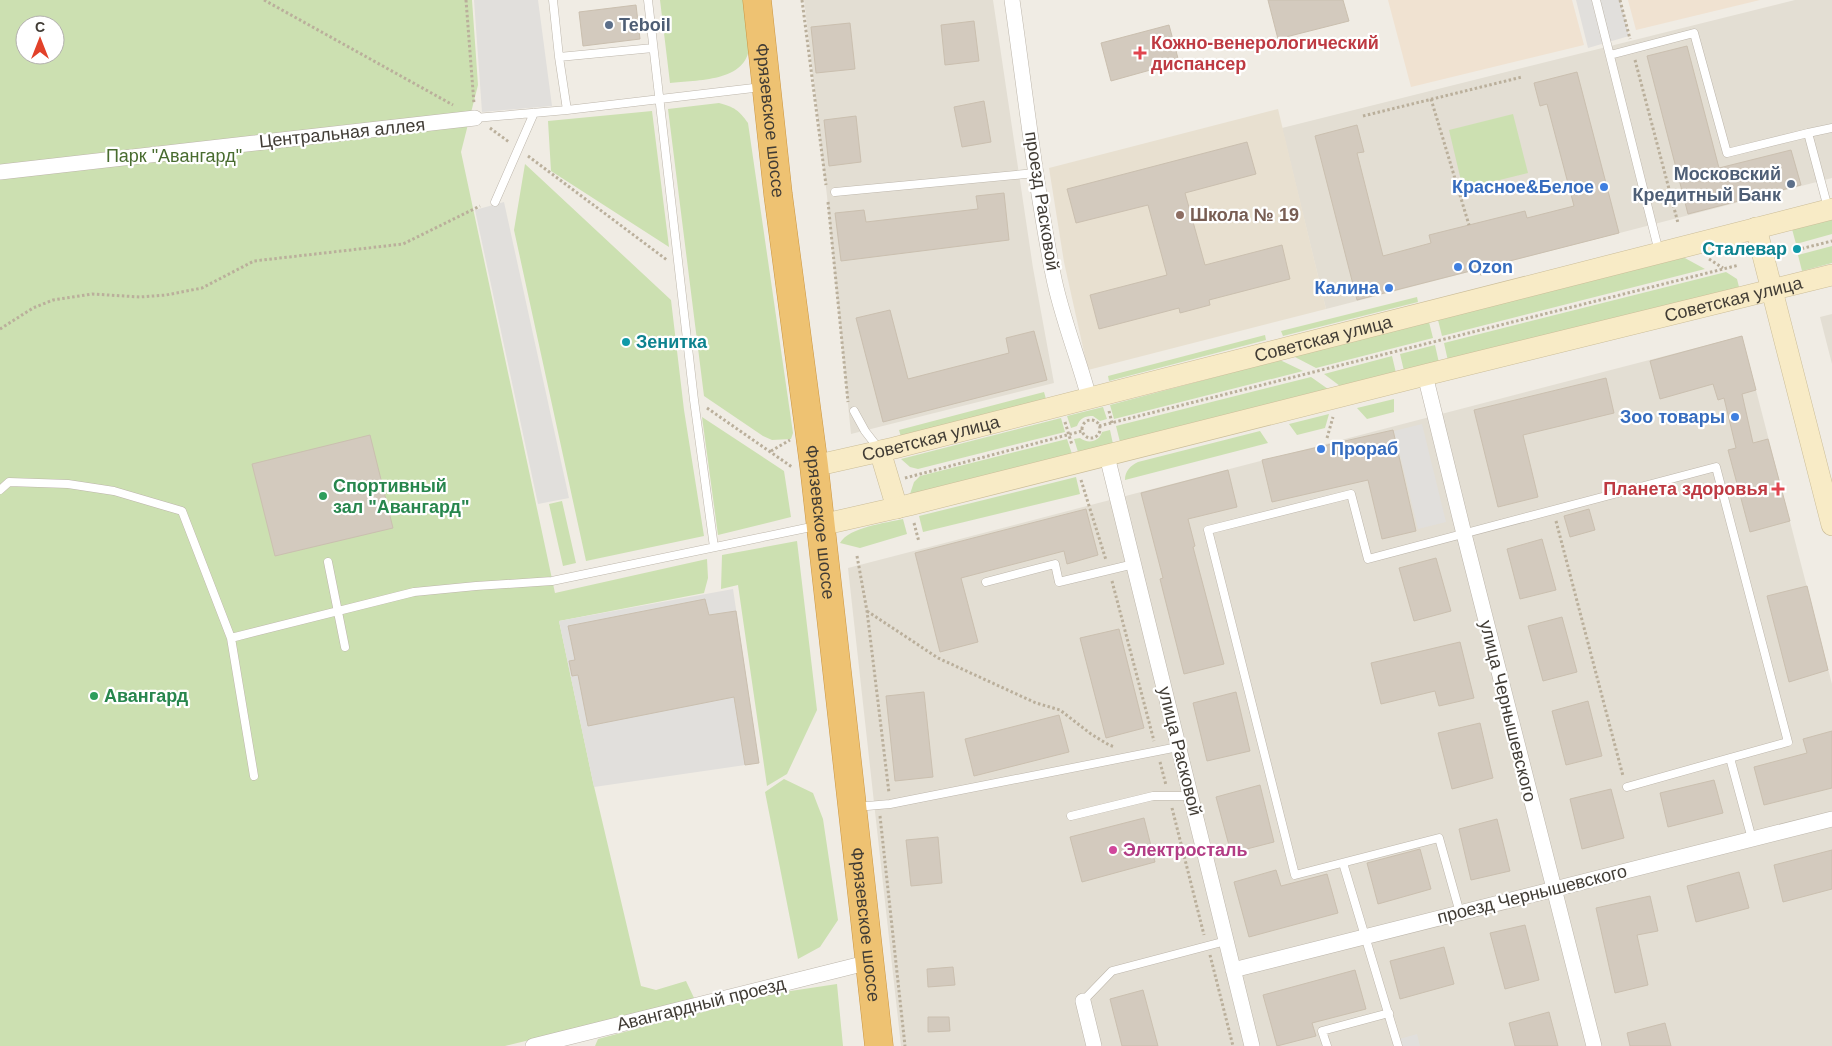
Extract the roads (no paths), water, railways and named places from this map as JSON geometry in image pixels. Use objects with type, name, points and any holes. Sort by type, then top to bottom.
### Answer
[{"type":"highway","name":"Фрязевское шоссе","points":[[757,0],[803,466],[821,525],[866,806],[870,962],[879,1046]]},
{"type":"main road","name":"Советская улица","points":[[803,466],[880,451],[1830,209]]},
{"type":"main road","points":[[1756,228],[1831,519]]},
{"type":"main road","name":"Советская улица","points":[[821,525],[897,508],[1832,274]]},
{"type":"main road","points":[[880,451],[897,508]]},
{"type":"street","name":"проезд Расковой","points":[[1012,0],[1036,173],[1053,275],[1064,319],[1089,398]]},
{"type":"street","name":"Центральная аллея","points":[[0,172],[475,112]]},
{"type":"street","name":"улица Чернышевского","points":[[1425,375],[1553,890],[1594,1046]]},
{"type":"street","name":"улица Расковой","points":[[1106,456],[1252,1046]]},
{"type":"street","name":"проезд Чернышевского","points":[[1233,970],[1832,818]]},
{"type":"street","name":"Авангардный проезд","points":[[533,1046],[870,962]]},
{"type":"street","points":[[1083,1001],[1094,1046]]},
{"type":"lane","points":[[554,0],[559,57],[567,110]]},
{"type":"lane","points":[[648,0],[694,400],[714,547]]},
{"type":"lane","points":[[1596,0],[1659,252]]},
{"type":"lane","points":[[1610,55],[1694,33],[1727,153],[1832,128]]},
{"type":"lane","points":[[559,57],[653,48]]},
{"type":"lane","points":[[475,112],[534,113],[766,87]]},
{"type":"lane","points":[[495,202],[517,148],[534,113]]},
{"type":"lane","points":[[1808,133],[1830,209]]},
{"type":"lane","points":[[835,192],[1036,173]]},
{"type":"lane","points":[[854,411],[865,431],[880,451]]},
{"type":"lane","points":[[1460,912],[1439,838],[1295,875],[1208,530],[1351,494],[1368,559],[1716,467],[1788,742],[1626,787]]},
{"type":"lane","points":[[0,490],[9,482],[68,484],[114,490],[182,511],[231,638],[254,776]]},
{"type":"lane","points":[[231,638],[414,592],[555,580],[821,525]]},
{"type":"lane","points":[[328,562],[345,647]]},
{"type":"lane","points":[[986,582],[1055,564],[1059,582],[1134,564]]},
{"type":"lane","points":[[866,806],[890,804],[1178,747]]},
{"type":"lane","points":[[1730,758],[1752,839]]},
{"type":"lane","points":[[1071,816],[1153,796],[1191,796]]},
{"type":"lane","points":[[1343,863],[1398,1046]]},
{"type":"lane","points":[[1083,1001],[1112,971],[1226,942]]},
{"type":"lane","points":[[1326,1046],[1322,1031],[1389,1013]]},
{"type":"place","name":"Teboil","points":[[609,25]]},
{"type":"place","name":"Кожно-венерологический диспансер","points":[[1140,53]]},
{"type":"place","name":"Московский Кредитный Банк","points":[[1791,184]]},
{"type":"place","name":"Красное&Белое","points":[[1604,187]]},
{"type":"place","name":"Школа № 19","points":[[1180,215]]},
{"type":"place","name":"Сталевар","points":[[1797,249]]},
{"type":"place","name":"Ozon","points":[[1458,267]]},
{"type":"place","name":"Калина","points":[[1389,288]]},
{"type":"place","name":"Зенитка","points":[[626,342]]},
{"type":"place","name":"Зоо товары","points":[[1735,417]]},
{"type":"place","name":"Прораб","points":[[1321,449]]},
{"type":"place","name":"Планета здоровья","points":[[1778,489]]},
{"type":"place","name":"Спортивный зал \"Авангард\"","points":[[323,496]]},
{"type":"place","name":"Авангард","points":[[94,696]]},
{"type":"place","name":"Электросталь","points":[[1113,850]]},
{"type":"park label","name":"Парк \"Авангард\"","points":[[174,156]]}]
